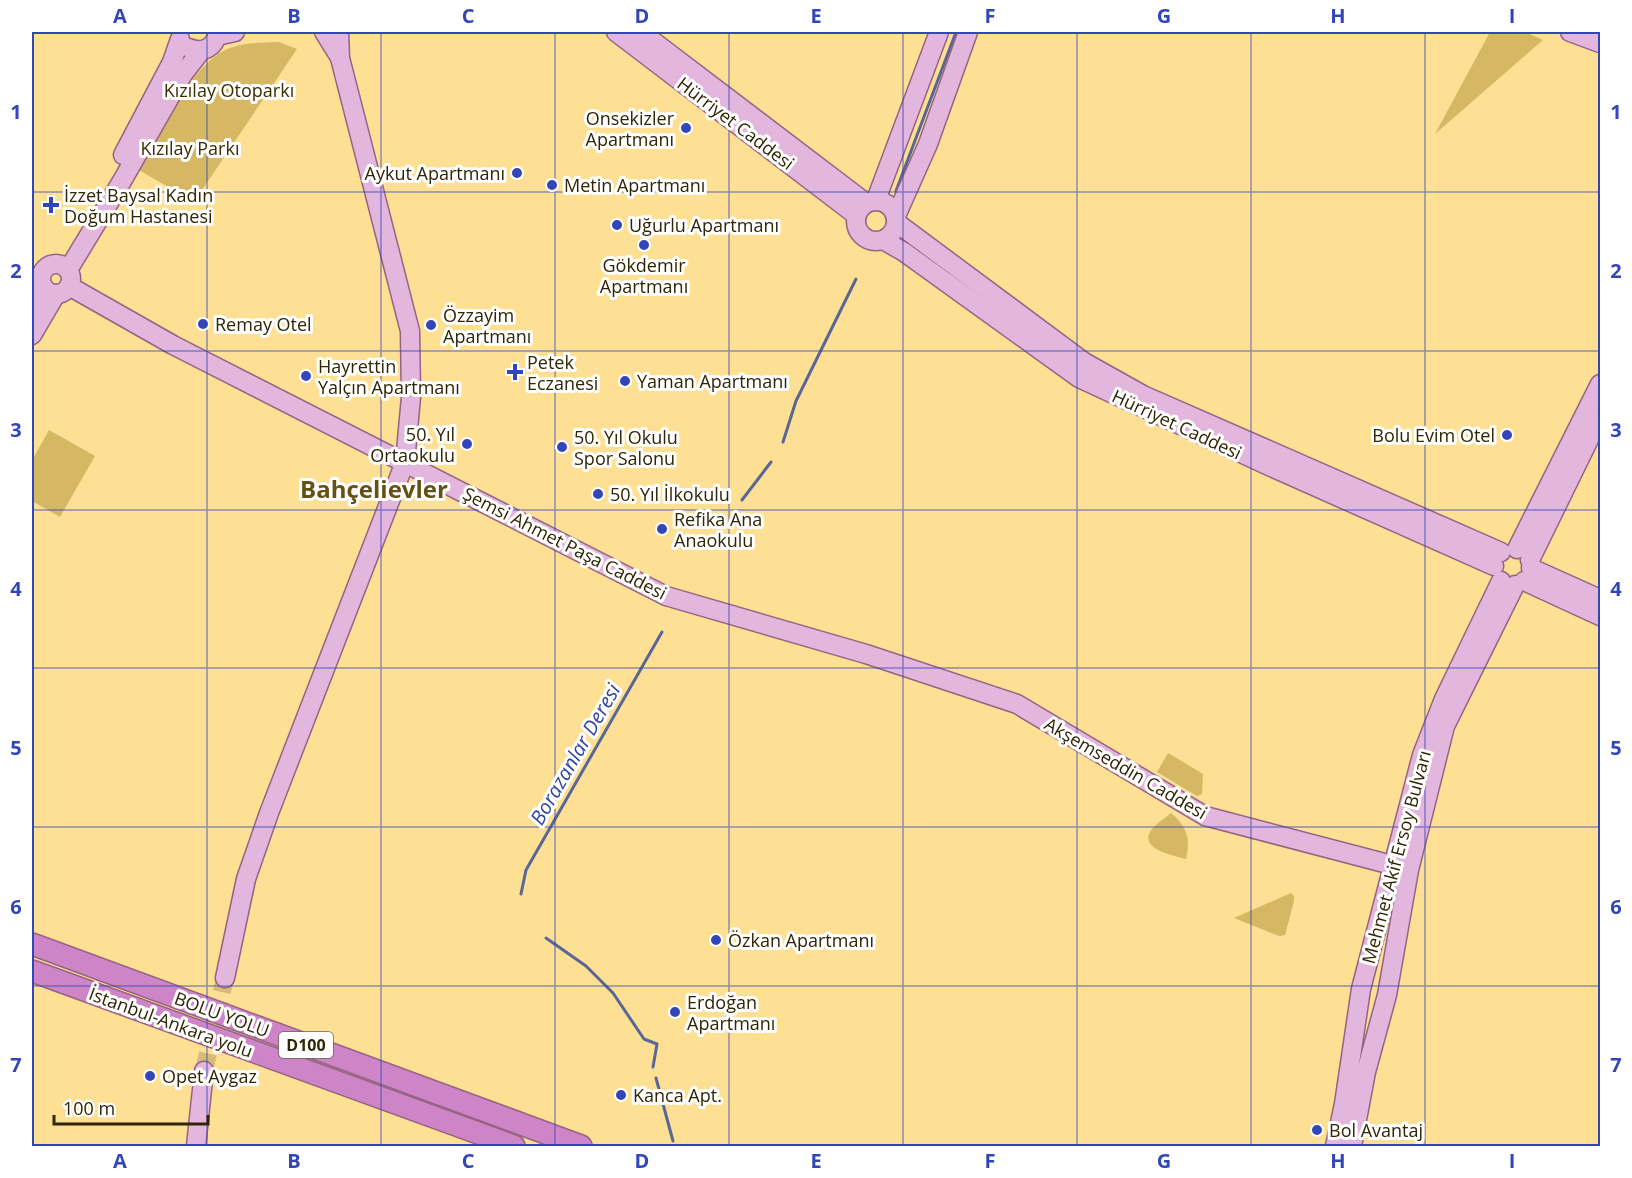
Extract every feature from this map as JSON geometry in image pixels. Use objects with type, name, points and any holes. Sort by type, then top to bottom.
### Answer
[{"type":"highway","name":"BOLU YOLU","points":[[32,944],[580,1146]]},
{"type":"highway","name":"İstanbul-Ankara yolu","points":[[32,971],[514,1146]]},
{"type":"main road","points":[[324,32],[340,58]]},
{"type":"main road","points":[[225,978],[246,879],[265,824],[405,462],[411,398],[411,331],[340,58],[339,32]]},
{"type":"main road","name":"Hürriyet Caddesi","points":[[616,32],[866,206]]},
{"type":"main road","name":"Hürriyet Caddesi","points":[[641,32],[866,206]]},
{"type":"main road","points":[[939,32],[866,206],[855,221],[860,234],[872,241],[883,240],[892,234],[896,219],[928,144],[968,32]]},
{"type":"main road","points":[[1570,32],[1600,43]]},
{"type":"main road","points":[[32,309],[122,181],[177,84],[201,51],[211,46],[223,33]]},
{"type":"main road","points":[[179,35],[189,49],[201,51]]},
{"type":"main road","points":[[32,334],[53,278],[118,164],[172,62],[179,35]]},
{"type":"main road","points":[[866,206],[889,205],[896,219]]},
{"type":"main road","name":"Hürriyet Caddesi","points":[[896,219],[1084,362],[1143,395],[1514,568],[1600,616]]},
{"type":"main road","name":"Hürriyet Caddesi","points":[[883,240],[913,258],[1079,378],[1289,475],[1514,568],[1600,599]]},
{"type":"main road","name":"Şemsi Ahmet Paşa Caddesi","points":[[53,278],[173,345],[666,596],[866,654]]},
{"type":"main road","name":"Mehmet Akif Ersoy Bulvarı","points":[[1352,1146],[1366,1072],[1387,995],[1409,870],[1445,726],[1514,568],[1600,384]]},
{"type":"main road","name":"Mehmet Akif Ersoy Bulvarı","points":[[1335,1146],[1344,1104],[1361,989],[1392,865],[1432,724],[1514,568],[1600,417]]},
{"type":"main road","name":"Akşemseddin Caddesi","points":[[866,654],[1017,704],[1204,816],[1392,865]]},
{"type":"main road","points":[[196,1146],[204,1071]]},
{"type":"green space","points":[[1490,32],[1525,32],[1543,40],[1435,134]]},
{"type":"green space","points":[[279,42],[297,49],[194,202],[139,170],[178,100],[204,66],[218,54],[238,45]]},
{"type":"green space","points":[[49,430],[95,456],[60,517],[32,501],[32,460]]},
{"type":"green space","points":[[1168,753],[1203,774],[1202,794],[1197,796],[1157,772]]},
{"type":"green space","points":[[1171,813],[1181,823],[1188,840],[1186,859],[1155,848],[1148,840],[1153,828]]},
{"type":"green space","points":[[1291,893],[1294,901],[1285,935],[1279,936],[1234,918]]},
{"type":"waterway","name":"Borazanlar Deresi","points":[[896,191],[956,32]]},
{"type":"waterway","name":"Borazanlar Deresi","points":[[783,442],[796,401],[856,279]]},
{"type":"waterway","name":"Borazanlar Deresi","points":[[742,500],[771,462]]},
{"type":"waterway","name":"Borazanlar Deresi","points":[[521,894],[526,870],[662,632]]},
{"type":"waterway","name":"Borazanlar Deresi","points":[[546,938],[586,966],[613,993],[644,1039],[657,1044],[653,1067]]},
{"type":"waterway","name":"Borazanlar Deresi","points":[[656,1078],[673,1141]]},
{"type":"tunnel","points":[[204,1071],[225,978]]},
{"type":"place","name":"Onsekizler Apartmanı","points":[[686,128]]},
{"type":"place","name":"Aykut Apartmanı","points":[[517,173]]},
{"type":"place","name":"Metin Apartmanı","points":[[552,185]]},
{"type":"place","name":"İzzet Baysal Kadın Doğum Hastanesi","points":[[51,205]]},
{"type":"place","name":"Uğurlu Apartmanı","points":[[617,225]]},
{"type":"place","name":"Gökdemir Apartmanı","points":[[644,245]]},
{"type":"place","name":"Remay Otel","points":[[203,324]]},
{"type":"place","name":"Özzayim Apartmanı","points":[[431,325]]},
{"type":"place","name":"Petek Eczanesi","points":[[515,372]]},
{"type":"place","name":"Hayrettin Yalçın Apartmanı","points":[[306,376]]},
{"type":"place","name":"Yaman Apartmanı","points":[[625,381]]},
{"type":"place","name":"Bolu Evim Otel","points":[[1507,435]]},
{"type":"place","name":"50. Yıl Ortaokulu","points":[[467,444]]},
{"type":"place","name":"50. Yıl Okulu Spor Salonu","points":[[562,447]]},
{"type":"place","name":"50. Yıl İlkokulu","points":[[598,494]]},
{"type":"place","name":"Refika Ana Anaokulu","points":[[662,529]]},
{"type":"place","name":"Özkan Apartmanı","points":[[716,940]]},
{"type":"place","name":"Erdoğan Apartmanı","points":[[675,1012]]},
{"type":"place","name":"Opet Aygaz","points":[[150,1076]]},
{"type":"place","name":"Kanca Apt.","points":[[621,1095]]},
{"type":"place","name":"Bol Avantaj","points":[[1317,1130]]},
{"type":"district","name":"Bahçelievler","points":[[374,488]]},
{"type":"park label","name":"Kızılay Otoparkı","points":[[229,90]]},
{"type":"park label","name":"Kızılay Parkı","points":[[190,148]]}]
